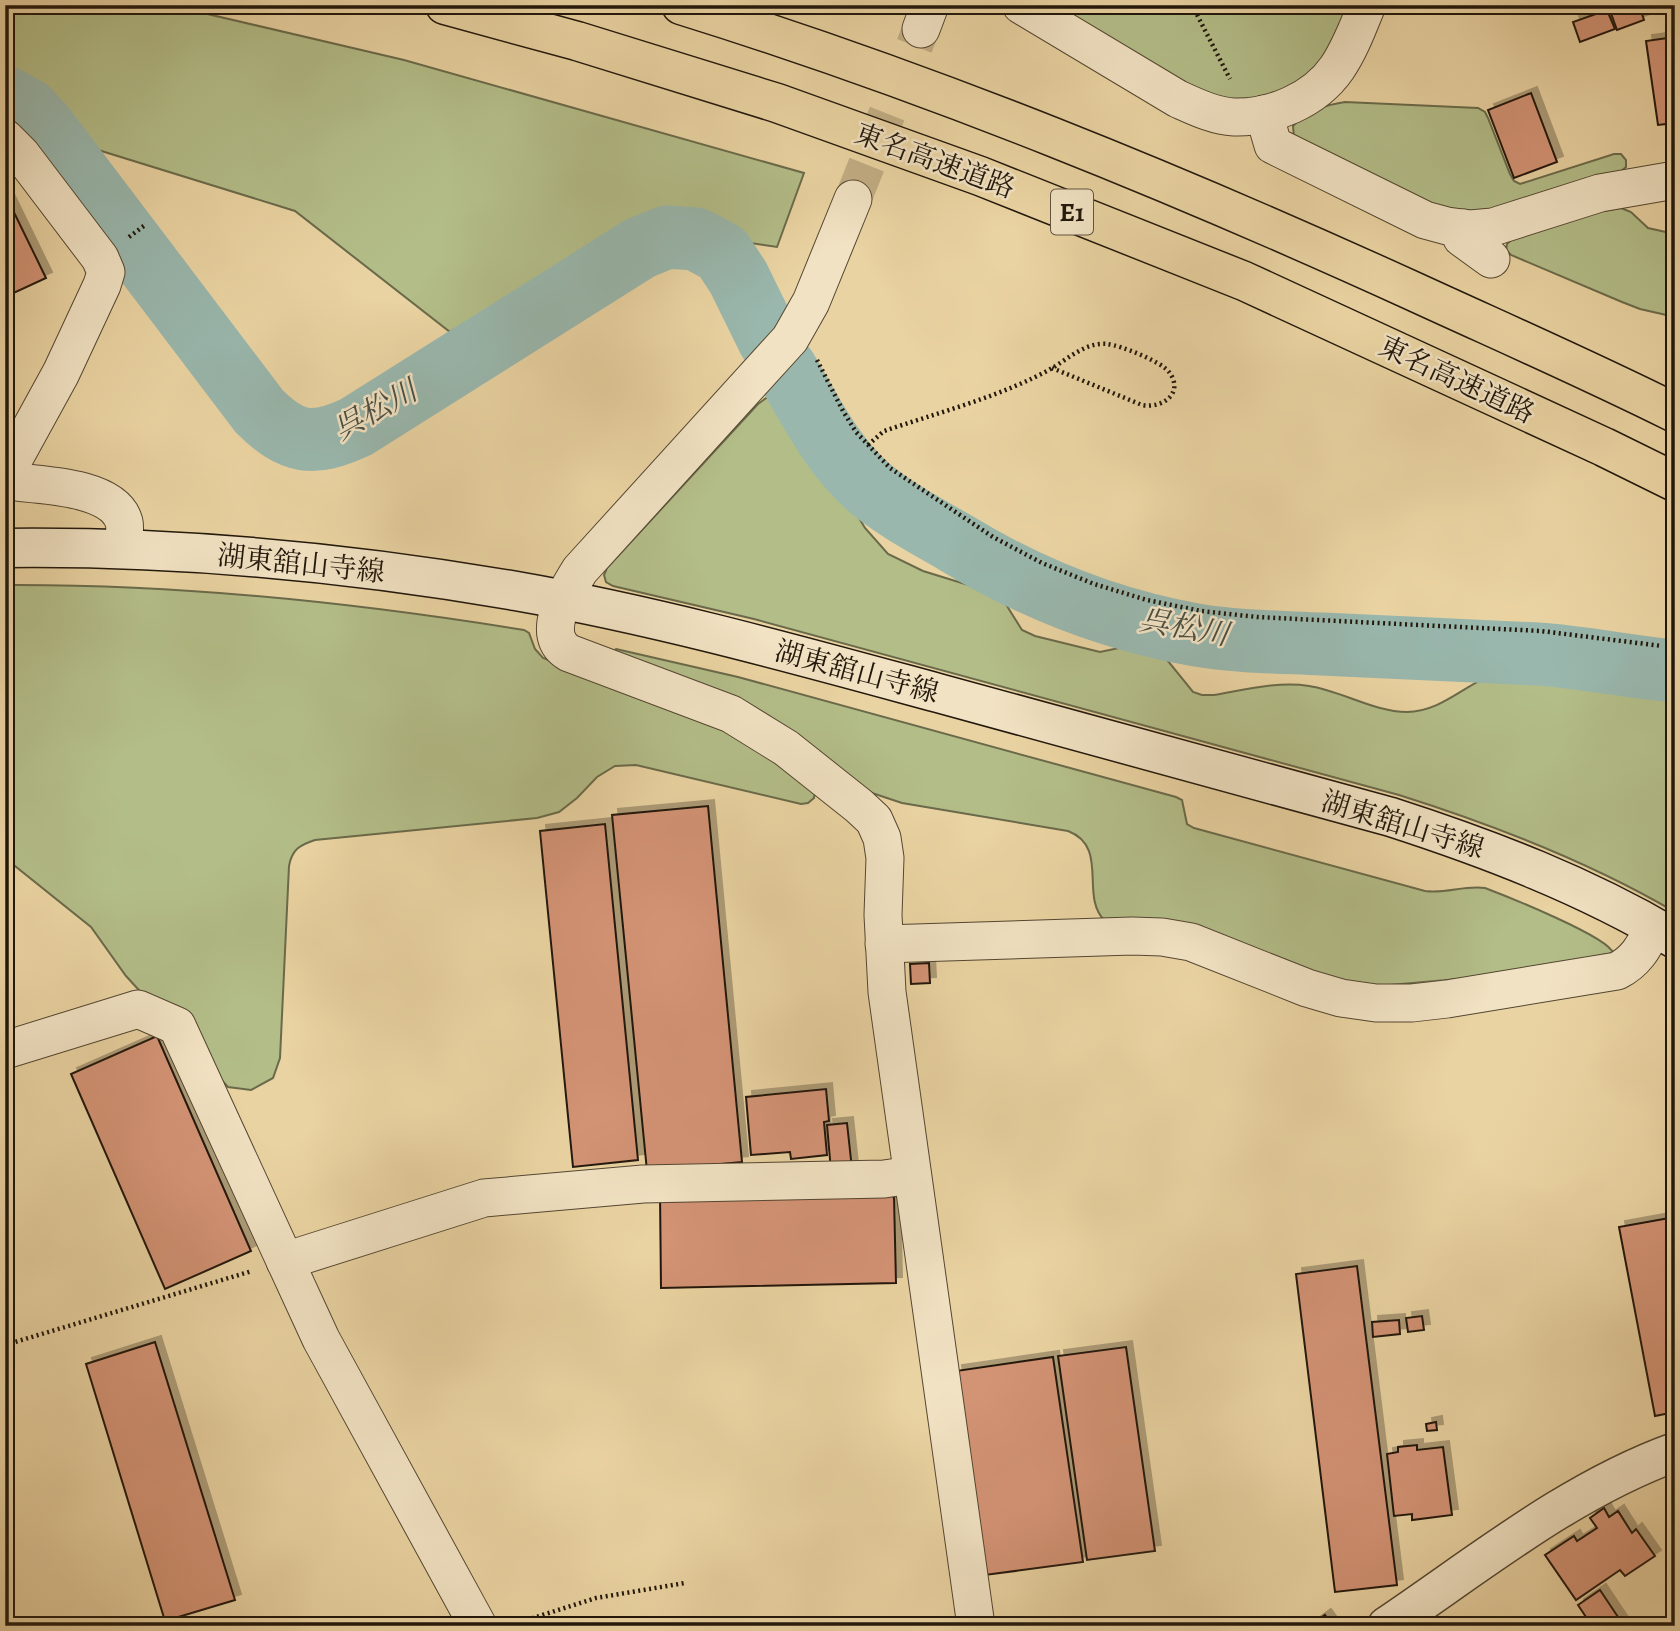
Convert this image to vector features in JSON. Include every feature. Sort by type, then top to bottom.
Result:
[{"type":"highway","name":"東名高速道路","points":[[445,5],[577,41],[777,103],[980,176],[1244,281],[1675,482]]},
{"type":"highway","name":"E1","points":[[681,5],[796,40],[996,114],[1266,224],[1675,413]]},
{"type":"main road","name":"湖東舘山寺線","points":[[5,548],[123,550],[281,559],[360,568],[438,578],[561,600],[748,641],[1391,817],[1526,865],[1591,894],[1664,933]]},
{"type":"main road","points":[[1387,1626],[1566,1505],[1625,1472],[1675,1452]]},
{"type":"street","points":[[1021,5],[1178,99],[1204,111],[1252,115],[1290,106],[1315,91],[1336,71],[1351,46],[1367,5]]},
{"type":"street","points":[[1252,115],[1273,145],[1425,220],[1463,228],[1493,227],[1600,193],[1675,180]]},
{"type":"street","points":[[5,138],[21,154],[100,258],[106,272],[61,373],[5,475]]},
{"type":"street","points":[[853,199],[811,302],[794,334],[777,356],[580,570],[561,600],[556,640],[561,648],[701,702],[760,730],[797,756],[874,820],[882,838],[885,858],[884,944],[887,992],[976,1626]]},
{"type":"street","points":[[1463,228],[1462,238],[1491,259]]},
{"type":"street","points":[[5,481],[82,491],[99,496],[114,507],[124,522],[123,550]]},
{"type":"street","points":[[884,944],[1162,937],[1191,942],[1307,988],[1341,998],[1376,1003],[1412,1003],[1617,971],[1630,965],[1664,933]]},
{"type":"street","points":[[5,1050],[138,1009],[177,1026],[321,1339],[472,1624]]},
{"type":"street","points":[[285,1261],[484,1198],[643,1184],[884,1179],[912,1175]]},
{"type":"path","points":[[1192,5],[1238,95],[1252,115]]},
{"type":"path","points":[[794,334],[809,344],[843,411],[868,445],[890,468],[993,537],[1042,563],[1094,584],[1147,600],[1201,611],[1256,617],[1541,631],[1662,646]]},
{"type":"path","points":[[868,445],[884,432],[1018,384],[1085,348],[1107,344],[1159,364],[1169,371],[1174,382],[1172,394],[1165,403],[1153,407],[1052,368]]},
{"type":"path","points":[[5,1345],[285,1261]]},
{"type":"path","points":[[510,1626],[596,1598],[685,1583]]},
{"type":"green space","points":[[5,5],[169,5],[404,60],[804,173],[777,247],[648,228],[450,332],[295,211],[95,149],[5,96]]},
{"type":"green space","points":[[1052,5],[1344,5],[1346,8],[1333,42],[1312,71],[1279,92],[1264,98],[1239,101],[1206,93],[1182,82]]},
{"type":"green space","points":[[1345,102],[1478,108],[1485,112],[1510,174],[1514,181],[1520,184],[1614,154],[1621,154],[1626,160],[1626,167],[1620,172],[1511,209],[1450,213],[1294,138],[1293,126],[1304,116]]},
{"type":"green space","points":[[1621,208],[1631,212],[1648,228],[1675,234],[1675,317],[1622,302],[1511,255],[1506,250],[1512,239],[1586,214]]},
{"type":"green space","points":[[769,396],[781,396],[792,406],[865,528],[888,554],[923,571],[991,592],[1002,598],[1022,630],[1035,636],[1100,652],[1138,644],[1155,645],[1193,692],[1202,695],[1273,685],[1297,685],[1321,689],[1382,709],[1407,712],[1434,706],[1483,679],[1510,670],[1551,668],[1675,684],[1675,912],[1574,860],[1470,819],[1399,795],[754,619],[613,586],[606,582],[604,575],[607,568],[758,404]]},
{"type":"green space","points":[[5,585],[201,591],[330,603],[524,630],[529,633],[535,649],[543,658],[725,726],[815,792],[814,798],[801,804],[636,765],[615,766],[597,777],[559,812],[537,818],[315,840],[305,844],[297,848],[289,866],[280,1058],[273,1078],[251,1090],[228,1087],[126,976],[91,927],[5,858]]},
{"type":"green space","points":[[616,649],[738,677],[1176,797],[1182,800],[1187,824],[1194,828],[1425,891],[1485,888],[1594,937],[1613,953],[1504,975],[1367,987],[1105,921],[1094,899],[1091,860],[1088,848],[1081,838],[1068,831],[902,803],[872,793],[613,652]]},
{"type":"building","points":[[1608,5],[1639,5],[1644,20],[1617,30]]},
{"type":"building","points":[[1607,10],[1615,29],[1580,42],[1573,22]]},
{"type":"building","points":[[1675,37],[1675,123],[1658,125],[1646,41]]},
{"type":"building","points":[[1531,93],[1557,162],[1514,178],[1488,110]]},
{"type":"building","points":[[5,194],[46,278],[5,297]]},
{"type":"building","points":[[708,806],[742,1162],[647,1171],[612,815]]},
{"type":"building","points":[[605,824],[638,1160],[573,1167],[540,831]]},
{"type":"building","points":[[929,963],[930,983],[911,984],[910,964]]},
{"type":"building","points":[[157,1036],[251,1251],[165,1289],[71,1074]]},
{"type":"building","points":[[826,1089],[829,1121],[824,1122],[827,1155],[791,1159],[790,1152],[751,1155],[746,1097]]},
{"type":"building","points":[[847,1123],[852,1169],[831,1171],[827,1125]]},
{"type":"building","points":[[879,1189],[894,1197],[896,1283],[661,1288],[660,1193]]},
{"type":"building","points":[[1675,1217],[1675,1412],[1655,1416],[1619,1227]]},
{"type":"building","points":[[1357,1266],[1397,1585],[1335,1592],[1296,1274]]},
{"type":"building","points":[[1422,1316],[1424,1330],[1408,1332],[1406,1318]]},
{"type":"building","points":[[1399,1320],[1400,1334],[1373,1337],[1372,1322]]},
{"type":"building","points":[[155,1342],[235,1600],[165,1621],[86,1364]]},
{"type":"building","points":[[1126,1347],[1155,1551],[1087,1560],[1058,1356]]},
{"type":"building","points":[[1053,1357],[1083,1562],[985,1575],[956,1371]]},
{"type":"building","points":[[1436,1422],[1437,1430],[1427,1431],[1426,1424]]},
{"type":"building","points":[[1417,1445],[1417,1450],[1443,1447],[1452,1515],[1412,1520],[1412,1514],[1394,1516],[1387,1454],[1398,1452],[1398,1447]]},
{"type":"building","points":[[1604,1508],[1609,1517],[1618,1511],[1632,1533],[1636,1529],[1655,1556],[1625,1576],[1620,1570],[1576,1600],[1545,1555],[1574,1536],[1577,1541],[1597,1528],[1590,1518]]},
{"type":"building","points":[[1600,1590],[1624,1626],[1592,1626],[1578,1605]]},
{"type":"building","points":[[1325,1615],[1333,1626],[1310,1626]]},
{"type":"waterway","name":"呉松川","points":[[5,97],[28,110],[43,126],[259,411],[293,436],[304,439],[327,438],[356,427],[640,248],[667,237],[696,239],[722,253],[738,277],[769,340]]},
{"type":"waterway","name":"呉松川","points":[[786,369],[845,463],[881,497],[923,524],[1013,574],[1102,611],[1164,629],[1227,639],[1538,654],[1675,671]]},
{"type":"tunnel","points":[[853,199],[921,29]]}]
